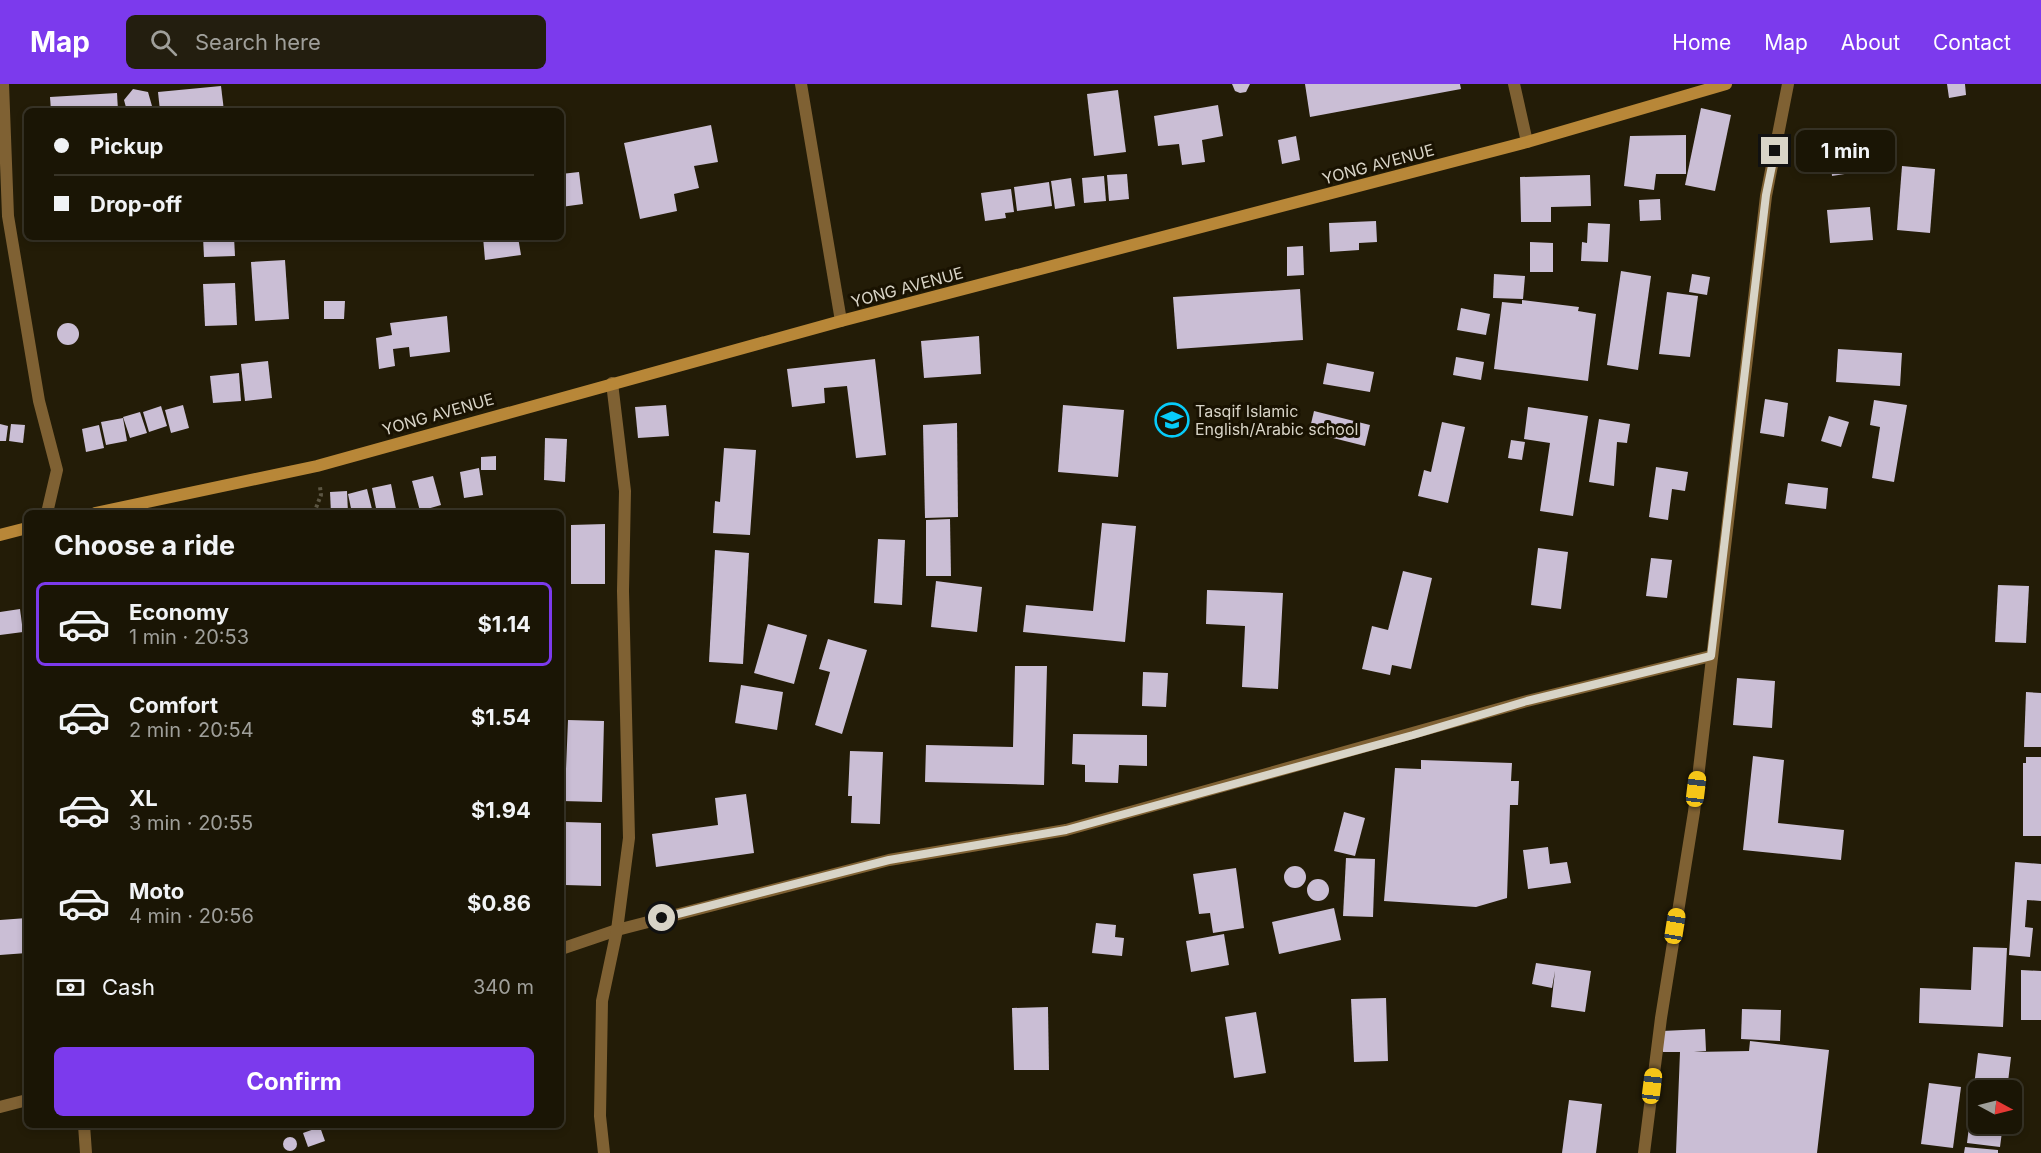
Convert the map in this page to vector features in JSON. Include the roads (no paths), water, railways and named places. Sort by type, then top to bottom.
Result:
[{"type":"street","points":[[3,84],[8,216],[39,401],[57,470],[48,510]]},
{"type":"street","points":[[801,84],[841,321]]},
{"type":"street","points":[[1514,84],[1527,142]]},
{"type":"street","name":"YONG AVENUE","points":[[109,510],[316,466],[841,321],[1527,142],[1725,84]]},
{"type":"street","points":[[1644,1153],[1661,1018],[1694,812],[1766,195],[1788,84]]},
{"type":"street","points":[[604,1153],[600,1116],[602,1001],[617,930],[629,838],[623,591],[625,492],[612,383]]},
{"type":"street","points":[[0,535],[24,529]]},
{"type":"street","points":[[564,948],[617,930],[889,860],[1066,830],[1413,735],[1527,701],[1711,656]]},
{"type":"street","points":[[0,1107],[24,1101]]},
{"type":"street","points":[[84,1128],[86,1153]]},
{"type":"place","name":"Tasqif Islamic English/Arabic school","points":[[1172,420]]}]
